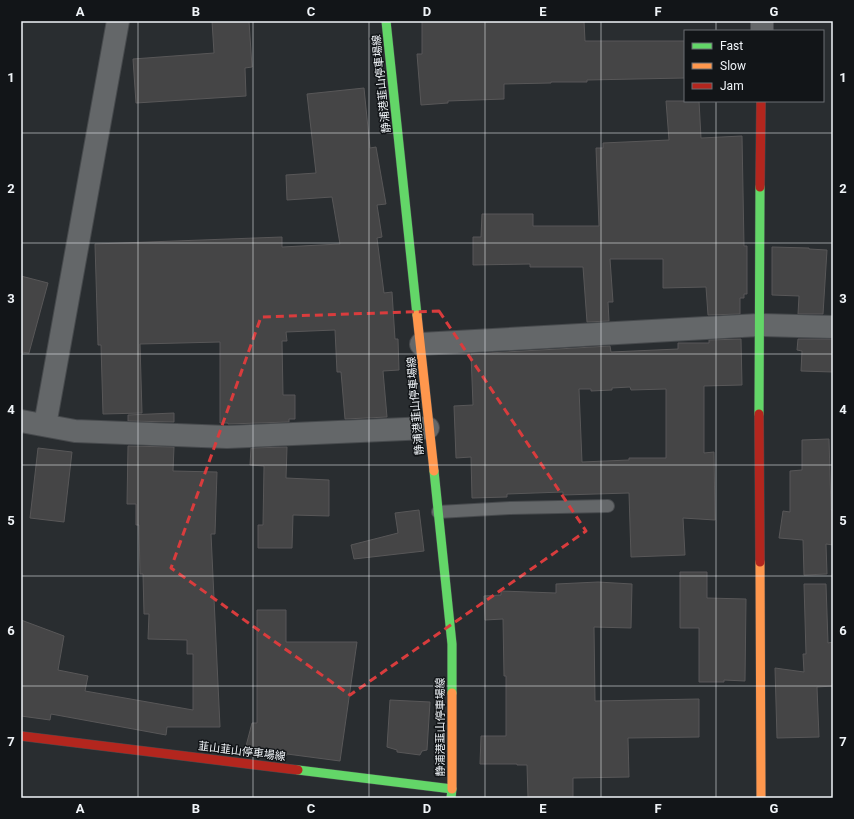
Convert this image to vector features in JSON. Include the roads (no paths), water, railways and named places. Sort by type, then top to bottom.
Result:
[{"type":"main road","name":"静浦港韮山停車場線","points":[[386,21],[452,644],[451,794]]},
{"type":"main road","points":[[761,102],[759,325],[761,798]]},
{"type":"main road","name":"韮山韮山停車場線","points":[[21,736],[451,794]]},
{"type":"street","points":[[45,425],[118,21]]},
{"type":"street","points":[[421,344],[759,325],[833,327]]},
{"type":"street","points":[[21,421],[75,431],[227,437],[428,428]]},
{"type":"lane","points":[[438,512],[510,508],[608,506]]}]
